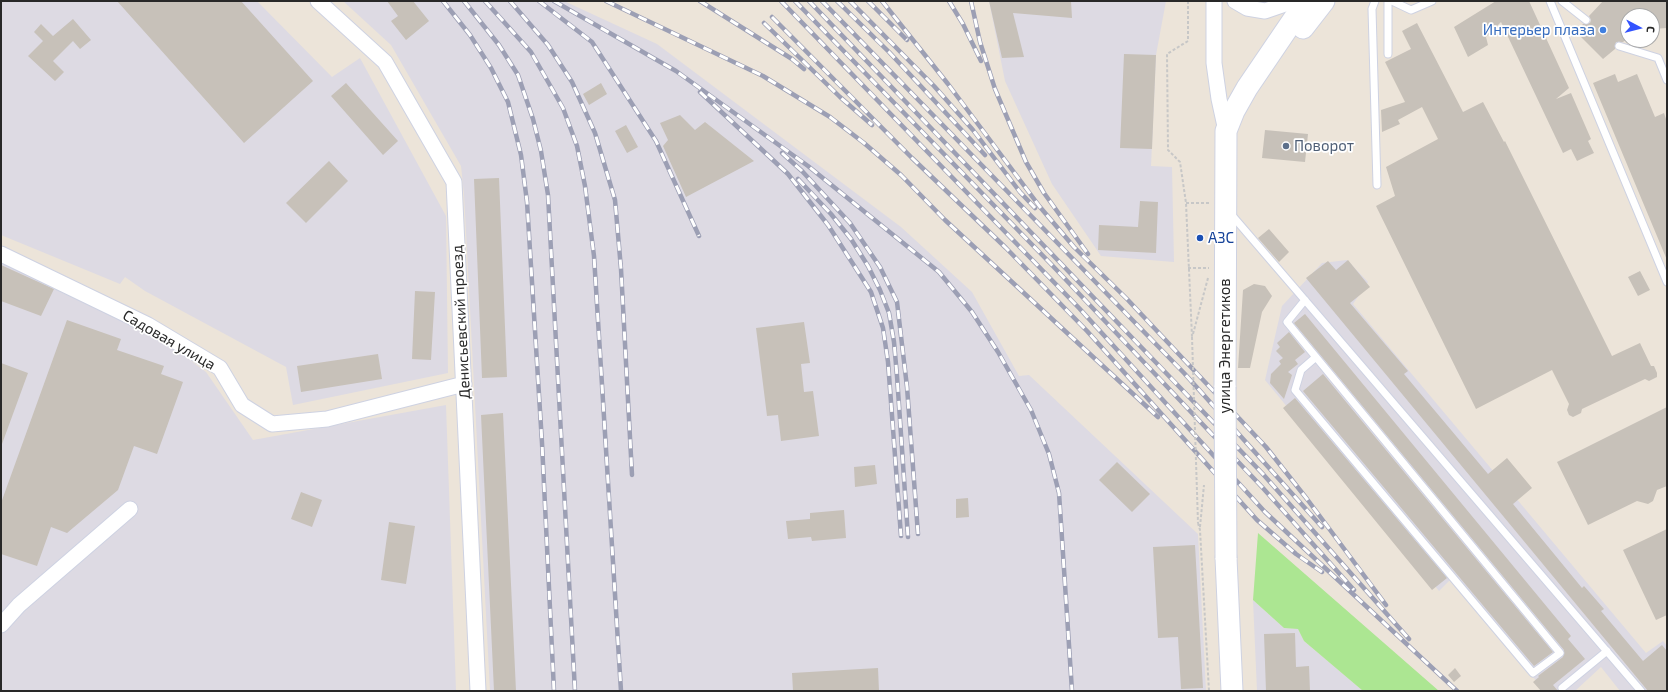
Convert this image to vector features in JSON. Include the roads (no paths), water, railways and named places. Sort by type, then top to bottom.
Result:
[{"type":"main road","points":[[1226,132],[1234,111],[1248,88],[1306,1]]},
{"type":"main road","points":[[1226,132],[1252,94],[1324,1]]},
{"type":"main road","name":"улица Энергетиков","points":[[1226,132],[1217,205],[1225,387],[1226,558],[1232,691]]},
{"type":"street","name":"Денисьевский проезд","points":[[318,1],[386,62],[454,182],[478,691]]},
{"type":"street","name":"улица Энергетиков","points":[[1214,1],[1214,63],[1219,99],[1226,132]]},
{"type":"street","points":[[1235,1],[1247,8],[1265,10],[1294,1]]},
{"type":"street","name":"Садовая улица","points":[[1,254],[148,325],[220,368],[242,404],[272,424],[327,419],[464,384]]},
{"type":"street","points":[[1,625],[19,605],[130,509]]},
{"type":"lane","points":[[1375,1],[1372,9],[1377,185]]},
{"type":"lane","points":[[1388,1],[1388,54]]},
{"type":"lane","points":[[1392,1],[1410,10],[1432,1]]},
{"type":"lane","points":[[1550,1],[1667,282]]},
{"type":"lane","points":[[1562,1],[1586,20]]},
{"type":"lane","points":[[1619,46],[1658,58],[1667,80]]},
{"type":"lane","points":[[1217,205],[1305,300],[1641,691]]},
{"type":"lane","points":[[1305,300],[1287,322],[1316,357],[1560,653],[1533,673],[1295,390],[1301,370],[1316,357]]},
{"type":"lane","points":[[1562,688],[1607,651]]},
{"type":"railway","points":[[443,1],[470,35],[491,68],[508,102],[521,155],[527,202],[542,443],[554,691]]},
{"type":"railway","points":[[464,1],[499,45],[518,75],[533,119],[541,151],[548,195],[575,691]]},
{"type":"railway","points":[[485,1],[531,52],[563,108],[577,146],[585,186],[594,256],[621,691]]},
{"type":"railway","points":[[510,1],[548,45],[572,82],[595,133],[615,200],[621,269],[632,475]]},
{"type":"railway","points":[[539,1],[592,42],[656,141],[699,236]]},
{"type":"railway","points":[[554,1],[676,71],[808,166],[939,272],[972,312],[998,352],[1031,410],[1049,454],[1059,493],[1072,691]]},
{"type":"railway","points":[[606,1],[763,76],[830,117],[864,143],[901,175],[945,220],[1158,417]]},
{"type":"railway","points":[[700,1],[792,59],[804,69]]},
{"type":"railway","points":[[781,1],[1079,308],[1265,512],[1457,691]]},
{"type":"railway","points":[[795,1],[1050,263],[1262,487],[1354,590]]},
{"type":"railway","points":[[809,1],[1262,473],[1409,639]]},
{"type":"railway","points":[[822,1],[1184,373],[1322,527]]},
{"type":"railway","points":[[837,1],[889,52],[985,155]]},
{"type":"railway","points":[[850,1],[934,86],[973,130],[1020,192],[1035,208]]},
{"type":"railway","points":[[868,1],[907,40]]},
{"type":"railway","points":[[882,1],[948,84],[1040,207],[1074,247],[1127,299],[1266,447],[1386,605]]},
{"type":"railway","points":[[949,1],[963,24],[981,61]]},
{"type":"railway","points":[[971,1],[980,42],[995,89],[1026,162],[1044,193],[1088,254]]},
{"type":"railway","points":[[772,17],[912,158],[1006,248],[1087,331],[1257,520],[1296,554],[1322,572]]},
{"type":"railway","points":[[764,23],[840,97],[872,125]]},
{"type":"railway","points":[[700,92],[788,174],[828,225],[871,292],[883,328],[888,362],[901,536]]},
{"type":"railway","points":[[782,153],[802,171],[850,223],[880,267],[897,302],[907,387],[918,534]]},
{"type":"railway","points":[[798,179],[831,214],[851,239],[868,266],[889,313],[894,342],[897,376],[908,537]]},
{"type":"place","name":"Интерьер плаза","points":[[1603,30]]},
{"type":"place","name":"Поворот","points":[[1286,146]]},
{"type":"place","name":"АЗС","points":[[1200,238]]}]
